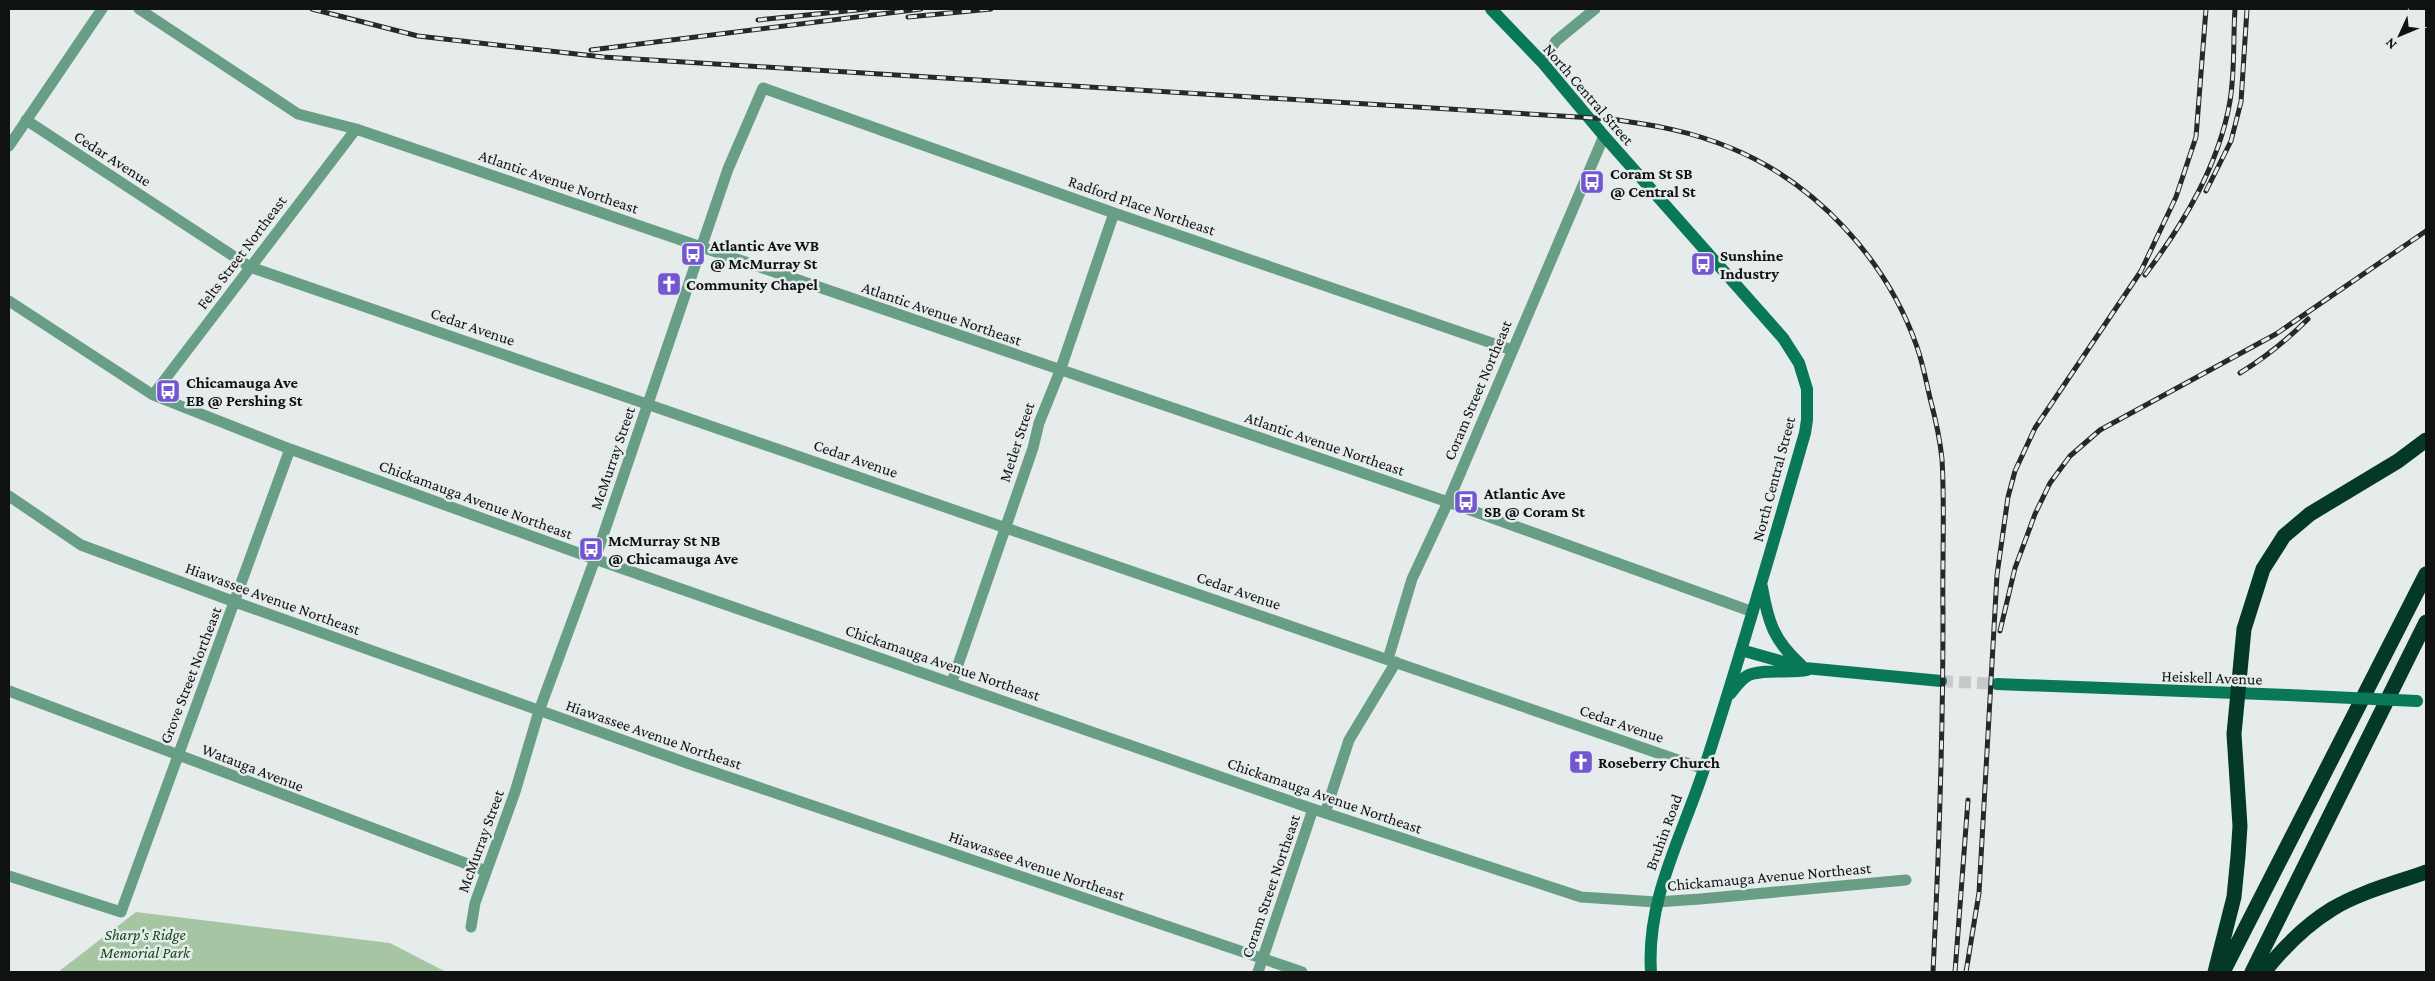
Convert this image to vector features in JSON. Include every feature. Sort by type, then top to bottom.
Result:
[{"type":"highway","points":[[2215,972],[2234,897],[2238,856],[2240,826],[2234,734],[2244,629],[2263,569],[2284,536],[2310,514],[2398,461],[2426,440]]},
{"type":"highway","points":[[2224,972],[2426,574]]},
{"type":"highway","points":[[2252,972],[2426,622]]},
{"type":"highway","points":[[2264,972],[2303,930],[2333,908],[2426,872]]},
{"type":"main road","name":"North Central Street","points":[[1491,9],[1542,62],[1604,136],[1771,323],[1792,351],[1804,376],[1807,396],[1806,426],[1741,650]]},
{"type":"main road","points":[[1762,582],[1765,603],[1773,631],[1786,651],[1809,668]]},
{"type":"main road","points":[[1741,650],[1809,668],[1941,681]]},
{"type":"main road","name":"Bruhin Road","points":[[1651,972],[1651,932],[1656,902],[1704,769],[1741,650]]},
{"type":"main road","points":[[1727,698],[1741,681],[1751,675],[1796,673],[1809,668]]},
{"type":"main road","name":"Heiskell Avenue","points":[[1997,684],[2421,701]]},
{"type":"street","points":[[9,146],[102,9]]},
{"type":"street","name":"Atlantic Avenue Northeast","points":[[139,9],[298,114],[356,129],[1448,502],[1753,612]]},
{"type":"street","points":[[1542,62],[1556,41],[1595,9]]},
{"type":"street","name":"Radford Place Northeast","points":[[763,88],[1114,213],[1512,350]]},
{"type":"street","name":"McMurray Street","points":[[471,927],[475,903],[515,792],[539,711],[595,559],[728,170],[763,88]]},
{"type":"street","name":"Cedar Avenue","points":[[26,120],[250,267],[1704,769]]},
{"type":"street","name":"Felts Street Northeast","points":[[153,395],[356,129]]},
{"type":"street","name":"Coram Street Northeast","points":[[1325,813],[1349,740],[1392,660],[1412,579],[1448,502],[1604,136]]},
{"type":"street","name":"Metler Street","points":[[952,682],[1033,448],[1039,423],[1060,371],[1114,213]]},
{"type":"street","name":"Chickamauga Avenue Northeast","points":[[9,301],[153,395],[290,449],[595,559],[1313,809],[1581,897],[1656,902],[1906,880]]},
{"type":"street","name":"Grove Street Northeast","points":[[9,876],[121,912],[290,449]]},
{"type":"street","name":"Hiawassee Avenue Northeast","points":[[9,496],[81,545],[235,602],[539,711],[1302,972]]},
{"type":"street","name":"Watauga Avenue","points":[[9,691],[177,756],[486,871]]},
{"type":"street","name":"Coram Street Northeast","points":[[1258,972],[1313,809]]},
{"type":"green space","name":"Sharp's Ridge Memorial Park","points":[[136,912],[390,943],[446,972],[58,972]]},
{"type":"tunnel","points":[[1941,681],[1997,684]]},
{"type":"railway","points":[[312,9],[418,36],[603,57],[1610,119],[1657,126],[1701,137],[1731,148],[1762,163],[1792,182],[1819,203],[1845,228],[1887,284],[1904,315],[1917,347],[1937,428],[1943,478],[1943,659],[1933,972]]},
{"type":"railway","points":[[758,20],[867,9]]},
{"type":"railway","points":[[591,50],[921,9]]},
{"type":"railway","points":[[908,17],[991,9]]},
{"type":"railway","points":[[1966,972],[1979,893],[1997,575],[2008,497],[2015,471],[2035,428],[2141,271],[2176,197],[2196,137],[2206,9]]},
{"type":"railway","points":[[2145,275],[2186,214],[2218,148],[2232,90],[2235,9]]},
{"type":"railway","points":[[2206,191],[2231,141],[2241,102],[2247,9]]},
{"type":"railway","points":[[2000,631],[2015,568],[2035,514],[2050,483],[2070,456],[2100,430],[2276,334],[2426,231]]},
{"type":"railway","points":[[2240,373],[2276,348],[2308,319]]},
{"type":"railway","points":[[1955,972],[1968,800]]},
{"type":"place","name":"Coram St SB @ Central St","points":[[1592,182]]},
{"type":"place","name":"Atlantic Ave WB @ McMurray St","points":[[693,254]]},
{"type":"place","name":"Sunshine Industry","points":[[1703,264]]},
{"type":"place","name":"Community Chapel","points":[[669,284]]},
{"type":"place","name":"Chicamauga Ave EB @ Pershing St","points":[[168,391]]},
{"type":"place","name":"Atlantic Ave SB @ Coram St","points":[[1466,502]]},
{"type":"place","name":"McMurray St NB @ Chicamauga Ave","points":[[591,549]]},
{"type":"place","name":"Roseberry Church","points":[[1581,762]]}]
